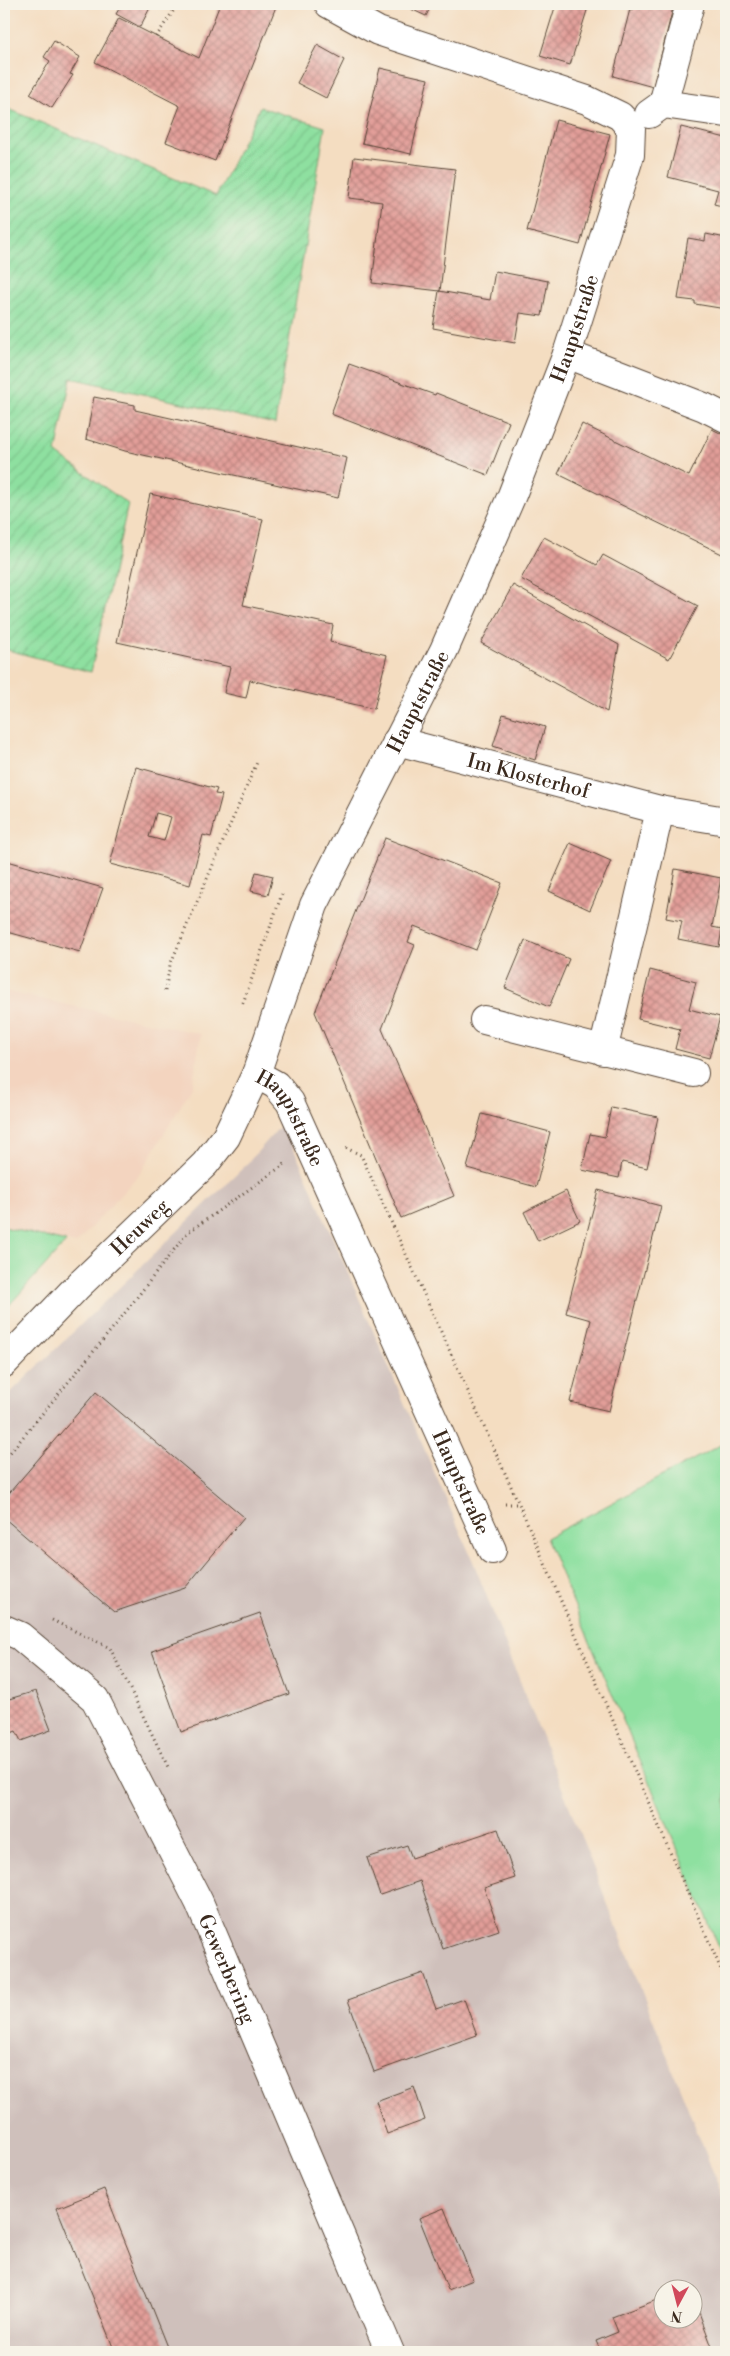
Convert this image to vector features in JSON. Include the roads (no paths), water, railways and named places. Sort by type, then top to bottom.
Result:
[{"type":"street","points":[[329,4],[378,31],[587,100],[620,116],[631,128],[663,104],[690,4]]},
{"type":"street","points":[[663,104],[726,113]]},
{"type":"street","name":"Hauptstraße","points":[[492,1550],[290,1102],[276,1085],[256,1074],[314,906],[444,650],[504,513],[567,354],[630,155],[631,128]]},
{"type":"street","points":[[567,354],[726,418]]},
{"type":"street","name":"Im Klosterhof","points":[[397,741],[660,810],[726,821]]},
{"type":"street","points":[[603,1052],[660,810]]},
{"type":"street","points":[[484,1020],[603,1052],[694,1073]]},
{"type":"street","name":"Heuweg","points":[[4,1363],[76,1288],[205,1164],[226,1137],[256,1074]]},
{"type":"street","name":"Gewerbering","points":[[4,1629],[20,1636],[95,1699],[199,1902],[390,2352]]}]
